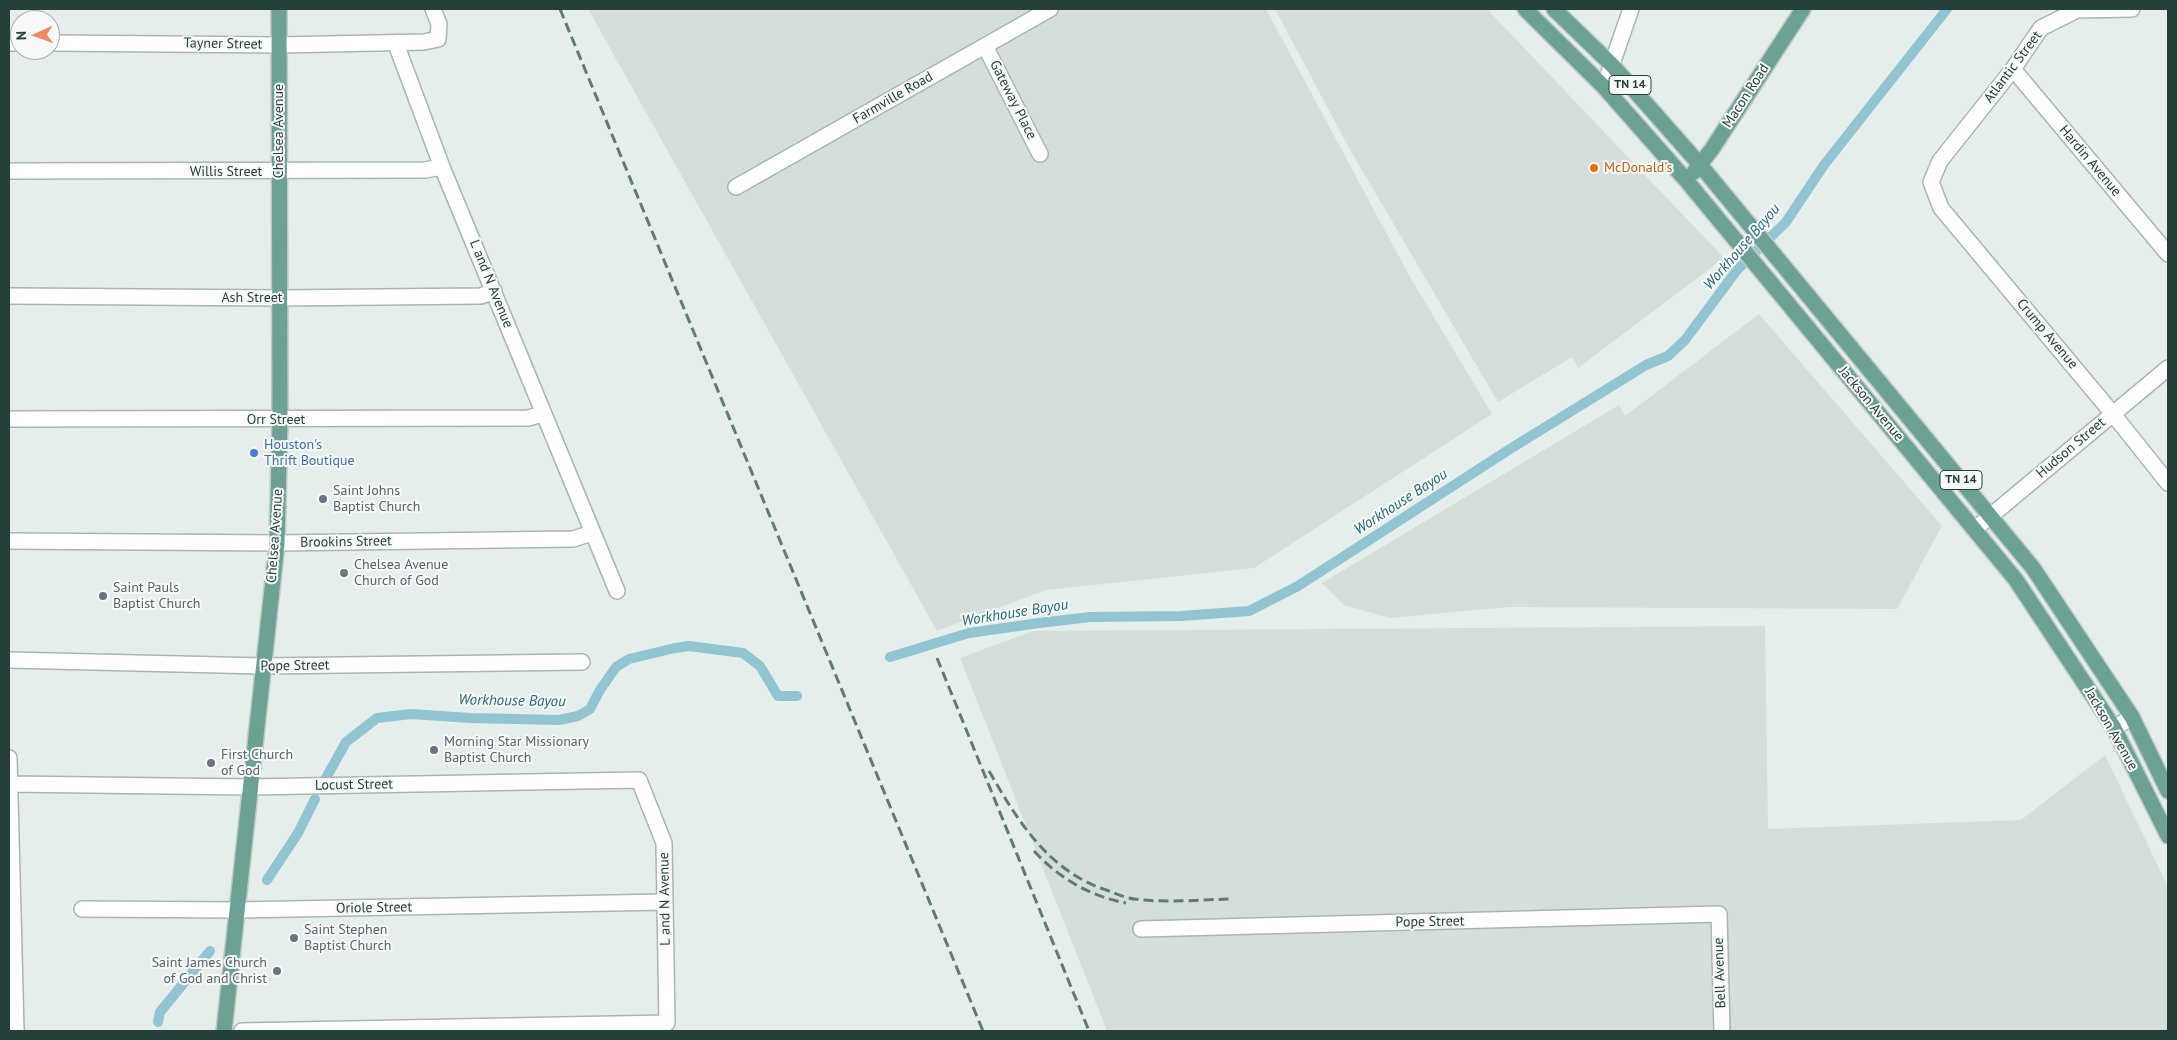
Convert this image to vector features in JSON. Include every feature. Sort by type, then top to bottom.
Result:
[{"type":"main road","name":"Chelsea Avenue","points":[[224,1031],[277,543],[280,420],[279,9]]},
{"type":"main road","name":"Jackson Avenue","points":[[1525,9],[1604,87],[1686,180],[2016,580],[2114,728],[2168,836]]},
{"type":"main road","name":"Jackson Avenue","points":[[1554,9],[1612,65],[1701,166],[2033,568],[2132,717],[2168,791]]},
{"type":"main road","name":"Macon Road","points":[[1686,180],[1701,166],[1803,9]]},
{"type":"street","points":[[396,44],[438,39],[439,24],[433,9]]},
{"type":"street","name":"Farmville Road","points":[[736,187],[1050,9]]},
{"type":"street","points":[[1604,87],[1631,9]]},
{"type":"street","name":"Atlantic Street","points":[[1931,182],[1940,162],[2013,69],[2041,28],[2077,10],[2132,9]]},
{"type":"street","name":"Tayner Street","points":[[60,43],[396,44]]},
{"type":"street","name":"L and N Avenue","points":[[396,44],[442,167],[617,591]]},
{"type":"street","name":"Gateway Place","points":[[985,46],[1040,154]]},
{"type":"street","name":"Hardin Avenue","points":[[2013,69],[2168,254]]},
{"type":"street","name":"Willis Street","points":[[9,171],[279,172],[426,170],[442,167]]},
{"type":"street","name":"Crump Avenue","points":[[1931,182],[1941,208],[2113,414],[2168,483]]},
{"type":"street","name":"Ash Street","points":[[9,296],[279,298],[481,296],[494,291]]},
{"type":"street","name":"Hudson Street","points":[[1974,529],[2168,368]]},
{"type":"street","name":"Orr Street","points":[[9,419],[280,420],[528,418],[543,414]]},
{"type":"street","name":"Brookins Street","points":[[9,541],[277,543],[573,539],[592,533]]},
{"type":"street","name":"Pope Street","points":[[9,660],[263,666],[582,662]]},
{"type":"street","points":[[2114,728],[2132,717]]},
{"type":"street","points":[[9,758],[11,903],[16,1031],[9,1028]]},
{"type":"street","name":"L and N Avenue","points":[[242,1031],[667,1022],[664,842],[639,780]]},
{"type":"street","name":"Locust Street","points":[[9,784],[249,787],[639,780]]},
{"type":"street","name":"Oriole Street","points":[[82,909],[236,910],[665,902]]},
{"type":"street","name":"Pope Street","points":[[1141,929],[1718,914]]},
{"type":"street","name":"Bell Avenue","points":[[1718,914],[1722,1031]]},
{"type":"shaded area","points":[[588,9],[1266,9],[1410,277],[1492,414],[1254,568],[1046,590],[937,631]]},
{"type":"shaded area","points":[[1275,9],[1487,9],[1724,258],[1578,368],[1572,357],[1498,402],[1349,148]]},
{"type":"shaded area","points":[[1759,314],[1942,526],[1897,609],[1508,607],[1390,618],[1344,605],[1322,583],[1619,405],[1625,416]]},
{"type":"shaded area","points":[[1765,626],[1768,829],[2021,820],[2105,755],[2168,887],[2168,1031],[1107,1031],[960,658],[1033,631]]},
{"type":"waterway","name":"Workhouse Bayou","points":[[890,657],[969,633],[1039,623],[1090,617],[1181,616],[1249,611],[1298,586],[1510,449],[1646,365],[1668,356],[1685,340],[1737,270],[1786,222],[1824,165],[1947,9]]},
{"type":"waterway","name":"Workhouse Bayou","points":[[326,778],[346,742],[377,718],[411,714],[470,718],[559,720],[578,716],[590,709],[616,667],[629,659],[675,648],[689,646],[743,653],[760,666],[778,696],[797,696]]},
{"type":"waterway","name":"Workhouse Bayou","points":[[267,880],[298,833],[315,799]]},
{"type":"waterway","name":"Workhouse Bayou","points":[[158,1022],[160,1012],[210,951]]},
{"type":"railway","points":[[560,9],[983,1031]]},
{"type":"railway","points":[[937,658],[1089,1031]]},
{"type":"railway","points":[[989,771],[1024,827],[1038,843],[1069,872],[1088,883],[1134,899],[1170,901],[1229,899]]},
{"type":"railway","points":[[1034,851],[1054,870],[1087,891],[1126,903]]},
{"type":"place","name":"McDonald's","points":[[1594,168]]},
{"type":"place","name":"Houston's Thrift Boutique","points":[[254,453]]},
{"type":"place","name":"Saint Johns Baptist Church","points":[[323,499]]},
{"type":"place","name":"Chelsea Avenue Church of God","points":[[344,573]]},
{"type":"place","name":"Saint Pauls Baptist Church","points":[[103,596]]},
{"type":"place","name":"Morning Star Missionary Baptist Church","points":[[434,750]]},
{"type":"place","name":"First Church of God","points":[[211,763]]},
{"type":"place","name":"Saint Stephen Baptist Church","points":[[294,938]]},
{"type":"place","name":"Saint James Church of God and Christ","points":[[277,971]]}]
